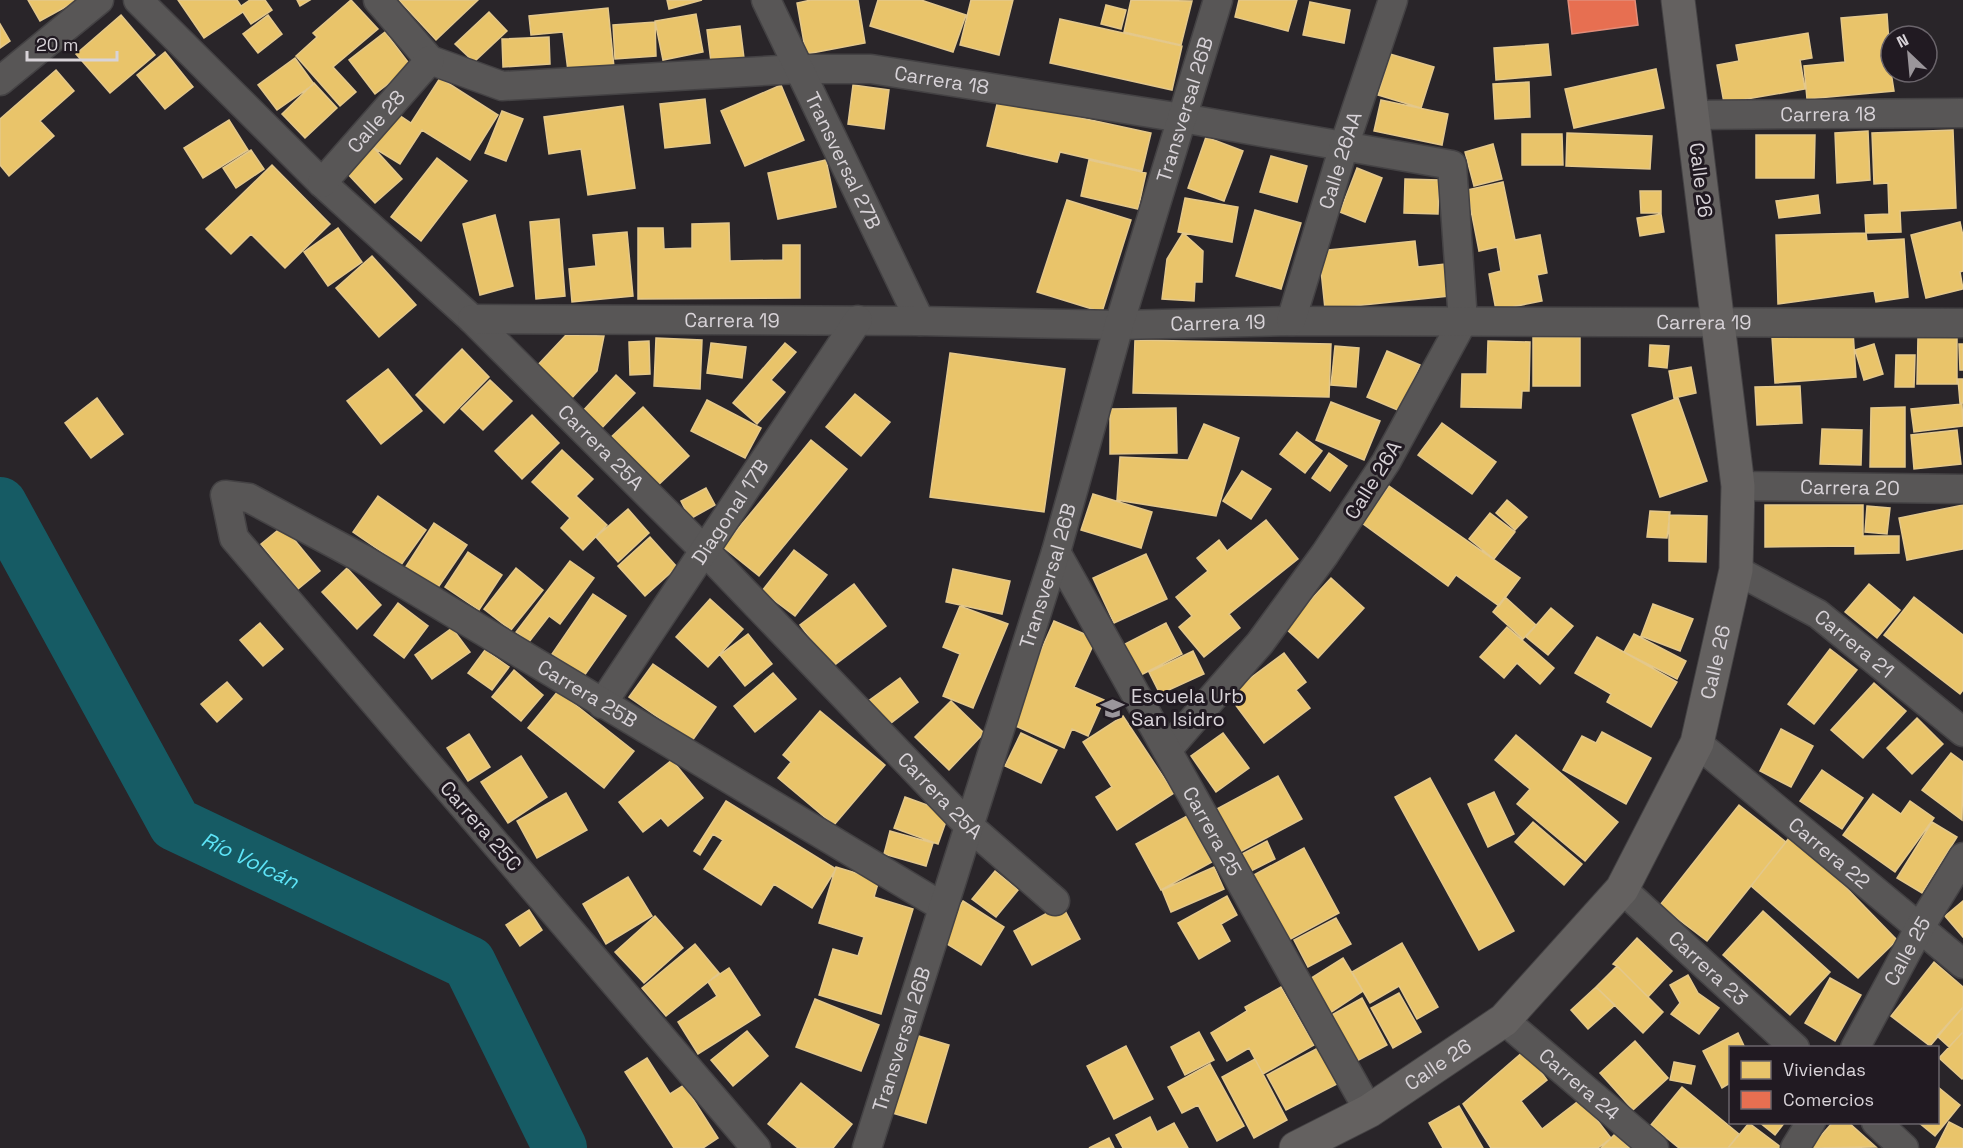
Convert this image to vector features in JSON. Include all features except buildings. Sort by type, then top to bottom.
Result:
[{"type":"main road","name":"Calle 26","points":[[1296,1148],[1369,1111],[1504,1020],[1622,889],[1697,743],[1736,570],[1738,486],[1678,0]]},
{"type":"street","points":[[0,81],[99,0]]},
{"type":"street","name":"Carrera 25A","points":[[138,0],[322,183],[472,319],[705,550],[969,826],[1055,901]]},
{"type":"street","points":[[378,0],[430,60]]},
{"type":"street","name":"Transversal 27B","points":[[766,0],[920,321]]},
{"type":"street","name":"Transversal 26B","points":[[867,1148],[1056,552],[1119,325],[1218,0]]},
{"type":"street","name":"Calle 26AA","points":[[1291,321],[1344,146],[1393,0]]},
{"type":"street","name":"Calle 28","points":[[322,183],[430,60]]},
{"type":"street","name":"Carrera 18","points":[[430,60],[502,86],[798,69],[871,69],[1182,118],[1452,165],[1463,321]]},
{"type":"street","name":"Carrera 18","points":[[1693,115],[1963,112]]},
{"type":"street","name":"Carrera 19","points":[[472,319],[858,320],[1119,325],[1291,321],[1963,323]]},
{"type":"street","name":"Diagonal 17B","points":[[603,704],[858,320]]},
{"type":"street","name":"Calle 26A","points":[[1167,750],[1260,643],[1325,554],[1386,462],[1463,321]]},
{"type":"street","name":"Carrera 20","points":[[1738,486],[1963,489]]},
{"type":"street","name":"Carrera 25B","points":[[225,495],[249,498],[363,559],[943,907]]},
{"type":"street","name":"Carrera 25C","points":[[225,495],[234,538],[756,1148]]},
{"type":"street","name":"Carrera 25","points":[[1056,552],[1369,1111]]},
{"type":"street","name":"Carrera 21","points":[[1736,570],[1818,614],[1963,732]]},
{"type":"street","name":"Carrera 22","points":[[1697,743],[1963,964]]},
{"type":"street","name":"Calle 25","points":[[1856,1046],[1920,927],[1963,857]]},
{"type":"street","name":"Carrera 23","points":[[1622,889],[1794,1046]]},
{"type":"street","name":"Carrera 24","points":[[1504,1020],[1654,1148]]},
{"type":"street","points":[[1795,1148],[1810,1124]]},
{"type":"street","points":[[1878,1124],[1904,1148]]},
{"type":"waterway","name":"Río Volcán","points":[[0,504],[175,824],[469,963],[560,1148]]},
{"type":"place","name":"Escuela Urb San Isidro","points":[[1113,708]]}]
